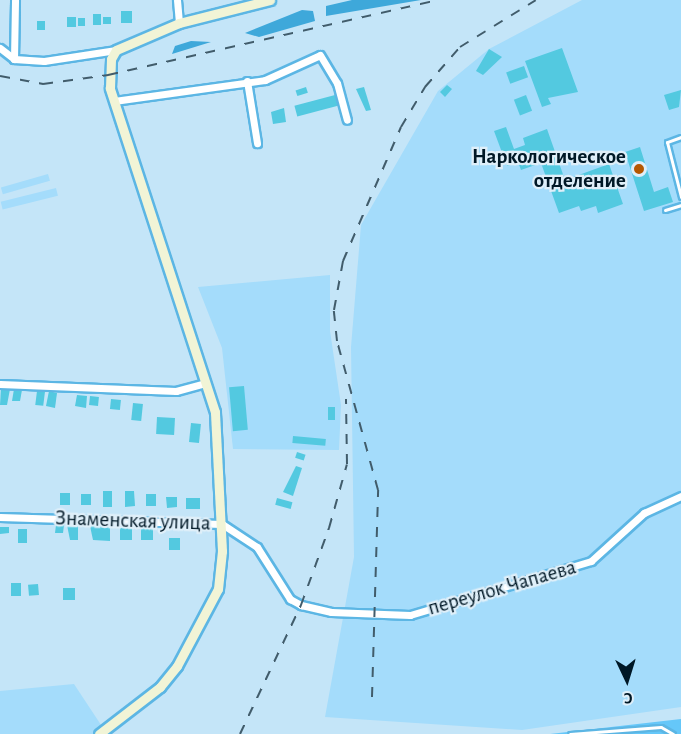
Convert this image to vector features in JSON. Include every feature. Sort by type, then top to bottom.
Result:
[{"type":"main road","points":[[99,734],[160,687],[205,620],[221,575],[222,524],[215,412],[114,101],[108,75],[116,50],[179,23],[270,0]]},
{"type":"street","points":[[14,59],[15,0]]},
{"type":"street","points":[[177,0],[179,23]]},
{"type":"street","points":[[0,48],[14,59],[44,61],[116,50]]},
{"type":"street","points":[[114,101],[265,80],[320,55],[338,83],[347,120]]},
{"type":"street","points":[[247,81],[257,143]]},
{"type":"street","points":[[0,384],[176,391],[206,383]]},
{"type":"street","name":"переулок Чапаева","points":[[301,605],[332,612],[410,615],[498,590],[591,561],[644,513],[681,496]]},
{"type":"street","name":"Знаменская улица","points":[[0,517],[222,524],[256,547],[290,599],[301,605]]},
{"type":"lane","points":[[681,137],[667,142],[681,196]]},
{"type":"lane","points":[[665,210],[681,205]]},
{"type":"lane","points":[[661,727],[662,734]]},
{"type":"lane","points":[[570,734],[661,727],[673,734]]},
{"type":"shaded area","points":[[352,0],[421,0],[326,16],[326,6]]},
{"type":"shaded area","points":[[582,0],[681,0],[681,707],[522,730],[325,717],[354,557],[351,347],[361,225],[438,91],[489,49]]},
{"type":"shaded area","points":[[302,10],[313,11],[315,21],[259,37],[245,33]]},
{"type":"shaded area","points":[[191,41],[211,42],[172,54],[175,46]]},
{"type":"shaded area","points":[[48,174],[50,181],[3,194],[1,188]]},
{"type":"shaded area","points":[[56,188],[58,196],[3,210],[1,202]]},
{"type":"shaded area","points":[[330,275],[330,331],[341,405],[339,450],[233,449],[222,348],[198,287]]},
{"type":"shaded area","points":[[74,684],[107,734],[0,734],[0,691]]},
{"type":"shaded area","points":[[681,719],[681,734],[550,734]]},
{"type":"building","points":[[121,11],[132,11],[132,23],[121,23]]},
{"type":"building","points":[[93,14],[101,14],[101,25],[93,25]]},
{"type":"building","points":[[67,17],[76,17],[76,27],[67,27]]},
{"type":"building","points":[[103,17],[111,17],[111,24],[103,24]]},
{"type":"building","points":[[78,18],[85,18],[85,26],[78,26]]},
{"type":"building","points":[[37,21],[45,21],[45,30],[37,30]]},
{"type":"building","points":[[562,48],[578,92],[548,98],[551,104],[542,107],[525,61]]},
{"type":"building","points":[[489,49],[502,57],[483,75],[476,71]]},
{"type":"building","points":[[524,66],[528,77],[510,84],[506,72]]},
{"type":"building","points":[[447,85],[452,89],[445,97],[440,92]]},
{"type":"building","points":[[306,87],[308,93],[297,96],[296,90]]},
{"type":"building","points":[[364,87],[371,110],[366,111],[356,89]]},
{"type":"building","points":[[681,90],[679,107],[669,110],[664,95]]},
{"type":"building","points":[[335,95],[338,106],[297,116],[294,106]]},
{"type":"building","points":[[526,95],[532,111],[520,116],[514,100]]},
{"type":"building","points":[[284,108],[286,122],[273,124],[271,112]]},
{"type":"building","points":[[506,127],[514,149],[525,145],[523,138],[547,129],[565,180],[609,164],[623,204],[598,213],[596,206],[581,211],[579,206],[559,213],[541,163],[521,170],[518,162],[507,166],[494,131]]},
{"type":"building","name":"Наркологическое отделение","points":[[640,147],[654,192],[668,187],[673,202],[644,211],[625,152]]},
{"type":"building","points":[[244,386],[248,430],[233,431],[229,387]]},
{"type":"building","points":[[1,388],[10,389],[7,405],[0,405]]},
{"type":"building","points":[[14,389],[22,390],[20,401],[12,401]]},
{"type":"building","points":[[37,391],[45,392],[43,406],[35,405]]},
{"type":"building","points":[[49,391],[57,393],[55,408],[46,406]]},
{"type":"building","points":[[77,395],[87,396],[86,408],[75,406]]},
{"type":"building","points":[[90,396],[99,397],[98,406],[89,405]]},
{"type":"building","points":[[111,399],[121,400],[120,410],[110,409]]},
{"type":"building","points":[[133,403],[143,404],[141,421],[131,420]]},
{"type":"building","points":[[328,407],[335,407],[335,420],[328,420]]},
{"type":"building","points":[[157,417],[175,418],[174,435],[156,434]]},
{"type":"building","points":[[191,423],[201,424],[199,443],[189,442]]},
{"type":"building","points":[[293,436],[326,439],[325,446],[292,443]]},
{"type":"building","points":[[297,452],[306,455],[304,460],[295,458]]},
{"type":"building","points":[[296,466],[302,468],[293,496],[283,492]]},
{"type":"building","points":[[103,491],[112,491],[112,507],[103,507]]},
{"type":"building","points":[[125,491],[134,491],[135,506],[125,507]]},
{"type":"building","points":[[60,493],[70,493],[70,505],[60,505]]},
{"type":"building","points":[[81,494],[91,494],[91,505],[81,505]]},
{"type":"building","points":[[146,494],[156,494],[156,506],[146,506]]},
{"type":"building","points":[[166,497],[177,497],[177,507],[167,508]]},
{"type":"building","points":[[186,498],[200,498],[200,509],[186,509]]},
{"type":"building","points":[[277,498],[292,502],[291,509],[275,505]]},
{"type":"building","points":[[56,525],[64,525],[63,533],[55,533]]},
{"type":"building","points":[[67,525],[78,526],[78,540],[70,540]]},
{"type":"building","points":[[90,526],[110,526],[110,541],[93,540]]},
{"type":"building","points":[[0,527],[9,527],[9,533],[0,534]]},
{"type":"building","points":[[120,528],[132,528],[132,540],[120,540]]},
{"type":"building","points":[[141,528],[153,528],[153,540],[141,540]]},
{"type":"building","points":[[18,529],[27,529],[27,543],[18,543]]},
{"type":"building","points":[[169,538],[180,538],[180,550],[169,550]]},
{"type":"building","points":[[11,583],[21,583],[21,596],[11,596]]},
{"type":"building","points":[[38,584],[39,595],[29,596],[28,585]]},
{"type":"building","points":[[63,588],[75,588],[75,600],[63,600]]},
{"type":"railway","points":[[0,76],[43,84],[108,75],[437,0]]},
{"type":"railway","points":[[372,697],[378,490],[337,341],[334,310],[343,261],[401,127],[425,87],[460,47],[536,0]]},
{"type":"railway","points":[[240,734],[301,605],[329,528],[347,464],[346,399]]},
{"type":"place","name":"Наркологическое отделение","points":[[639,169]]}]
